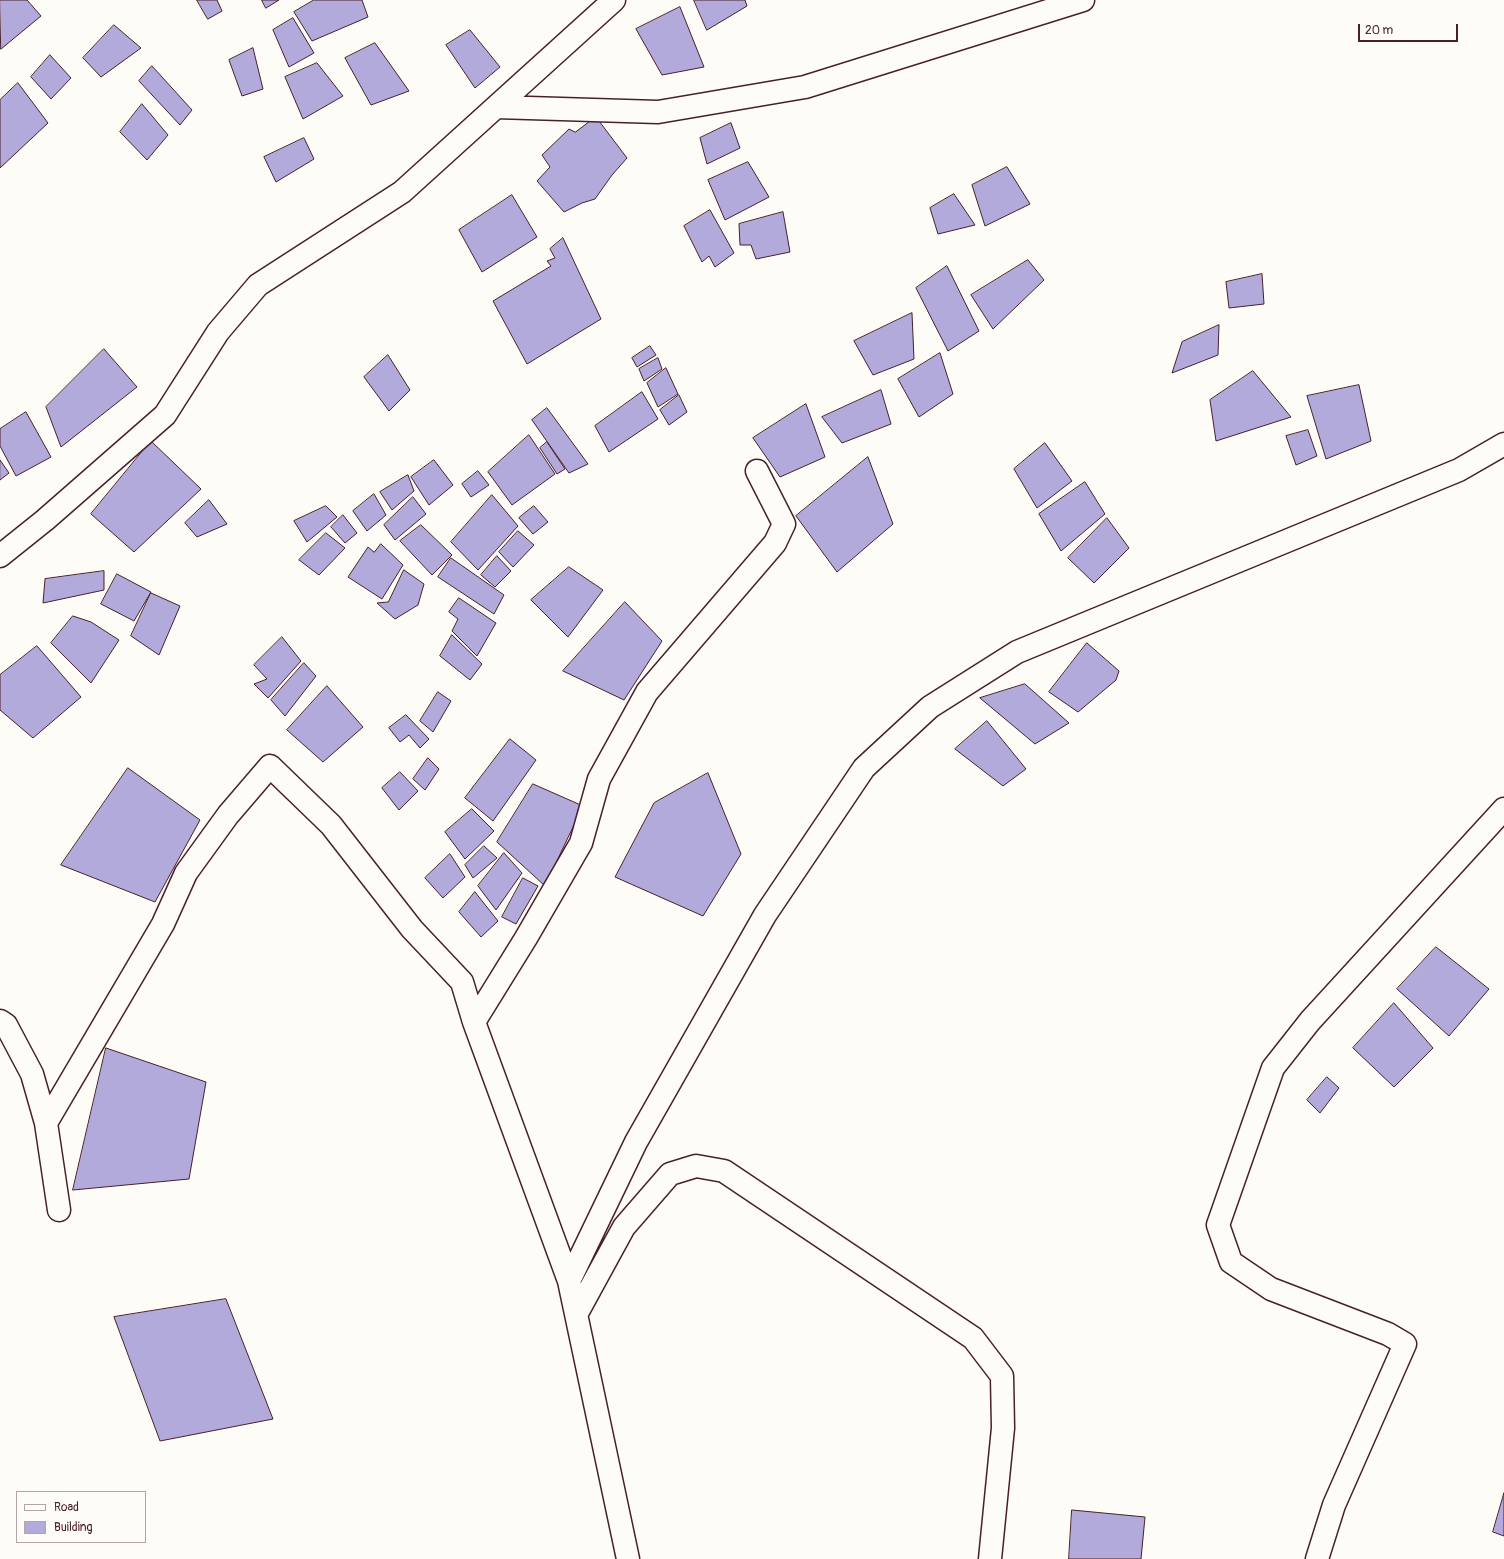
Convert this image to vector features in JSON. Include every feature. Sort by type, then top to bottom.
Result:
[{"type":"street","points":[[0,556],[45,520],[165,415],[218,332],[258,285],[402,192],[614,0]]},
{"type":"street","points":[[496,107],[658,112],[805,86],[1083,0]]},
{"type":"street","points":[[569,1281],[636,1142],[765,915],[864,768],[930,706],[1017,652],[1458,470],[1504,444]]},
{"type":"street","points":[[474,1022],[526,938],[581,843],[599,779],[647,692],[775,543],[784,524],[757,471]]},
{"type":"street","points":[[46,1123],[163,924],[186,873],[228,815],[270,766],[331,825],[412,930],[462,982],[474,1022],[569,1281],[628,1559]]},
{"type":"street","points":[[1317,1559],[1334,1505],[1405,1344],[1388,1334],[1270,1289],[1231,1262],[1218,1226],[1273,1068],[1310,1021],[1504,809]]},
{"type":"street","points":[[0,1021],[6,1025],[32,1074],[46,1123],[59,1210]]},
{"type":"street","points":[[577,1313],[624,1227],[670,1174],[696,1166],[724,1171],[973,1338],[1002,1376],[1003,1428],[990,1559]]},
{"type":"building","points":[[0,0],[27,0],[41,16],[1,49]]},
{"type":"building","points":[[197,0],[217,0],[222,11],[208,19]]},
{"type":"building","points":[[262,0],[279,0],[266,8]]},
{"type":"building","points":[[314,0],[362,0],[368,17],[312,41],[294,12]]},
{"type":"building","points":[[694,0],[745,0],[747,6],[707,30]]},
{"type":"building","points":[[680,7],[704,67],[662,75],[636,29]]},
{"type":"building","points":[[293,18],[314,53],[289,67],[273,30]]},
{"type":"building","points":[[114,25],[141,48],[101,77],[83,58]]},
{"type":"building","points":[[470,30],[500,67],[475,88],[446,45]]},
{"type":"building","points":[[375,43],[409,91],[371,105],[345,58]]},
{"type":"building","points":[[253,48],[263,89],[242,96],[229,60]]},
{"type":"building","points":[[50,55],[71,78],[51,99],[31,77]]},
{"type":"building","points":[[317,63],[343,96],[303,119],[285,77]]},
{"type":"building","points":[[152,66],[192,110],[180,125],[139,81]]},
{"type":"building","points":[[18,83],[48,123],[0,168],[0,100]]},
{"type":"building","points":[[142,104],[168,135],[147,160],[120,132]]},
{"type":"building","points":[[596,117],[627,158],[612,175],[595,199],[582,203],[564,212],[537,181],[550,167],[542,155],[569,129],[575,132]]},
{"type":"building","points":[[731,123],[740,148],[707,164],[700,138]]},
{"type":"building","points":[[304,138],[314,159],[276,182],[264,157]]},
{"type":"building","points":[[748,162],[769,197],[725,220],[708,180]]},
{"type":"building","points":[[1007,167],[1030,204],[985,226],[972,185]]},
{"type":"building","points":[[954,194],[975,225],[938,234],[930,208]]},
{"type":"building","points":[[512,195],[537,237],[482,272],[459,230]]},
{"type":"building","points":[[710,210],[734,253],[715,267],[709,256],[702,262],[684,226]]},
{"type":"building","points":[[783,212],[790,252],[756,259],[751,245],[740,245],[739,224]]},
{"type":"building","points":[[563,238],[601,319],[527,364],[493,301],[551,266],[547,261],[555,258],[550,249]]},
{"type":"building","points":[[1028,260],[1044,280],[993,329],[971,295]]},
{"type":"building","points":[[947,266],[979,331],[948,351],[916,288]]},
{"type":"building","points":[[1262,274],[1264,304],[1229,308],[1226,282]]},
{"type":"building","points":[[912,313],[914,359],[873,375],[854,341]]},
{"type":"building","points":[[1219,325],[1218,355],[1172,373],[1182,342]]},
{"type":"building","points":[[650,346],[656,355],[637,367],[632,358]]},
{"type":"building","points":[[104,349],[137,387],[61,447],[46,407]]},
{"type":"building","points":[[940,353],[953,394],[919,417],[898,379]]},
{"type":"building","points":[[388,355],[410,390],[389,411],[364,377]]},
{"type":"building","points":[[658,358],[662,369],[644,381],[639,369]]},
{"type":"building","points":[[666,368],[678,394],[658,407],[647,383]]},
{"type":"building","points":[[1253,371],[1291,417],[1216,441],[1210,400]]},
{"type":"building","points":[[1359,385],[1371,441],[1326,459],[1307,396]]},
{"type":"building","points":[[881,390],[891,424],[842,443],[822,417]]},
{"type":"building","points":[[642,392],[658,419],[609,452],[595,426]]},
{"type":"building","points":[[679,395],[687,412],[669,425],[660,410]]},
{"type":"building","points":[[806,404],[825,457],[780,477],[753,438]]},
{"type":"building","points":[[547,408],[588,464],[569,473],[532,420]]},
{"type":"building","points":[[26,412],[51,457],[16,476],[0,446],[0,429]]},
{"type":"building","points":[[1308,430],[1317,456],[1296,465],[1286,436]]},
{"type":"building","points":[[529,435],[555,474],[512,505],[488,472]]},
{"type":"building","points":[[151,441],[201,489],[134,552],[91,514]]},
{"type":"building","points":[[547,442],[565,469],[557,474],[540,448]]},
{"type":"building","points":[[1045,443],[1072,481],[1037,508],[1014,469]]},
{"type":"building","points":[[868,457],[893,524],[837,572],[796,516]]},
{"type":"building","points":[[0,460],[9,473],[0,480]]},
{"type":"building","points":[[434,460],[453,485],[429,505],[411,477]]},
{"type":"building","points":[[478,471],[489,485],[471,497],[462,484]]},
{"type":"building","points":[[408,475],[414,491],[392,510],[380,492]]},
{"type":"building","points":[[1085,482],[1105,514],[1061,551],[1039,514]]},
{"type":"building","points":[[374,494],[386,515],[367,531],[353,511]]},
{"type":"building","points":[[492,495],[518,526],[478,570],[451,542]]},
{"type":"building","points":[[413,497],[426,514],[395,540],[384,525]]},
{"type":"building","points":[[209,500],[227,524],[197,537],[185,523]]},
{"type":"building","points":[[326,506],[337,517],[307,542],[294,521]]},
{"type":"building","points":[[534,506],[548,522],[533,534],[519,518]]},
{"type":"building","points":[[343,515],[357,533],[345,543],[331,527]]},
{"type":"building","points":[[1107,518],[1129,548],[1094,583],[1068,558]]},
{"type":"building","points":[[421,525],[452,555],[432,575],[400,541]]},
{"type":"building","points":[[518,531],[534,545],[513,567],[499,552]]},
{"type":"building","points":[[326,533],[345,548],[319,575],[299,560]]},
{"type":"building","points":[[381,544],[403,565],[382,599],[348,577],[368,547],[374,552]]},
{"type":"building","points":[[497,556],[511,571],[495,587],[481,575]]},
{"type":"building","points":[[451,558],[504,595],[494,614],[438,577]]},
{"type":"building","points":[[569,567],[603,590],[568,637],[531,600]]},
{"type":"building","points":[[404,570],[424,584],[418,605],[395,619],[377,603],[388,602]]},
{"type":"building","points":[[104,571],[104,590],[43,603],[45,579]]},
{"type":"building","points":[[117,574],[151,592],[134,621],[101,604]]},
{"type":"building","points":[[151,593],[180,606],[159,655],[131,636]]},
{"type":"building","points":[[459,598],[496,623],[477,656],[452,631],[458,619],[449,612]]},
{"type":"building","points":[[625,602],[662,641],[624,700],[563,671]]},
{"type":"building","points":[[73,616],[91,622],[119,640],[91,683],[51,643]]},
{"type":"building","points":[[452,635],[482,664],[470,680],[440,656]]},
{"type":"building","points":[[282,637],[301,661],[268,698],[254,684],[267,679],[254,665]]},
{"type":"building","points":[[1087,643],[1119,671],[1116,680],[1078,712],[1049,692]]},
{"type":"building","points":[[37,646],[81,697],[33,738],[0,710],[0,675]]},
{"type":"building","points":[[304,663],[316,676],[285,716],[271,700]]},
{"type":"building","points":[[1025,684],[1069,723],[1035,744],[980,698]]},
{"type":"building","points":[[327,686],[363,727],[323,762],[287,730]]},
{"type":"building","points":[[438,692],[451,701],[433,732],[420,721]]},
{"type":"building","points":[[406,715],[429,739],[420,748],[409,735],[400,742],[389,728]]},
{"type":"building","points":[[987,721],[1026,769],[1003,786],[955,749]]},
{"type":"building","points":[[510,739],[536,760],[493,821],[465,798]]},
{"type":"building","points":[[428,758],[439,769],[425,790],[413,779]]},
{"type":"building","points":[[128,768],[200,820],[155,902],[61,865]]},
{"type":"building","points":[[400,772],[418,791],[399,810],[382,788]]},
{"type":"building","points":[[708,773],[741,854],[703,916],[615,877],[654,803]]},
{"type":"building","points":[[533,784],[583,806],[545,886],[497,842]]},
{"type":"building","points":[[472,809],[494,831],[465,859],[445,832]]},
{"type":"building","points":[[484,846],[497,858],[473,878],[465,865]]},
{"type":"building","points":[[504,853],[522,873],[496,910],[478,886]]},
{"type":"building","points":[[450,854],[465,877],[443,898],[425,878]]},
{"type":"building","points":[[523,878],[538,886],[516,924],[502,917]]},
{"type":"building","points":[[475,892],[498,921],[481,937],[459,912]]},
{"type":"building","points":[[1436,947],[1489,989],[1449,1036],[1397,989]]},
{"type":"building","points":[[1394,1003],[1433,1048],[1394,1087],[1353,1048]]},
{"type":"building","points":[[106,1048],[206,1082],[189,1179],[73,1190]]},
{"type":"building","points":[[1327,1077],[1339,1088],[1320,1113],[1307,1100]]},
{"type":"building","points":[[226,1299],[273,1419],[160,1441],[114,1317]]},
{"type":"building","points":[[1504,1493],[1504,1536],[1493,1532]]},
{"type":"building","points":[[1072,1510],[1145,1517],[1141,1559],[1069,1559]]}]
